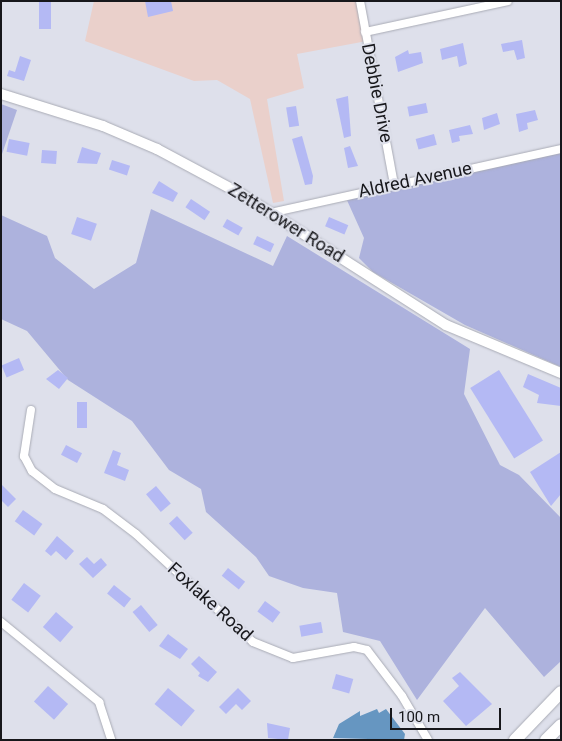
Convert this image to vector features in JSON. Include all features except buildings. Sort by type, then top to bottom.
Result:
[{"type":"main road","points":[[516,740],[561,692]]},
{"type":"main road","points":[[546,740],[561,724]]},
{"type":"street","name":"Debbie Drive","points":[[360,1],[394,184]]},
{"type":"street","points":[[365,32],[508,1]]},
{"type":"street","name":"Zetterower Road","points":[[1,94],[139,140],[270,213],[446,325],[561,373]]},
{"type":"street","name":"Aldred Avenue","points":[[270,213],[394,184],[561,149]]},
{"type":"street","name":"Foxlake Road","points":[[30,410],[24,456],[32,471],[55,489],[103,509],[136,534],[253,642],[293,658],[354,647],[367,650],[402,696],[428,740]]},
{"type":"street","points":[[1,622],[99,702],[111,740]]},
{"type":"shaded area","points":[[94,1],[359,1],[367,41],[297,54],[304,88],[267,99],[284,201],[273,203],[250,99],[217,80],[194,81],[85,41]]},
{"type":"shaded area","points":[[1,104],[17,110],[1,157]]},
{"type":"shaded area","points":[[561,152],[561,367],[465,325],[373,272],[359,258],[364,238],[346,198]]},
{"type":"shaded area","points":[[151,209],[273,266],[287,236],[470,349],[464,394],[500,465],[519,475],[561,518],[561,661],[544,677],[485,608],[417,700],[380,641],[343,632],[337,593],[303,588],[269,576],[256,557],[206,512],[201,489],[169,470],[132,421],[68,380],[27,331],[1,319],[1,215],[47,236],[55,258],[94,289],[136,263]]},
{"type":"shaded area","points":[[377,709],[379,713],[386,709],[405,734],[404,740],[333,738],[339,724],[360,711],[360,716]]}]
